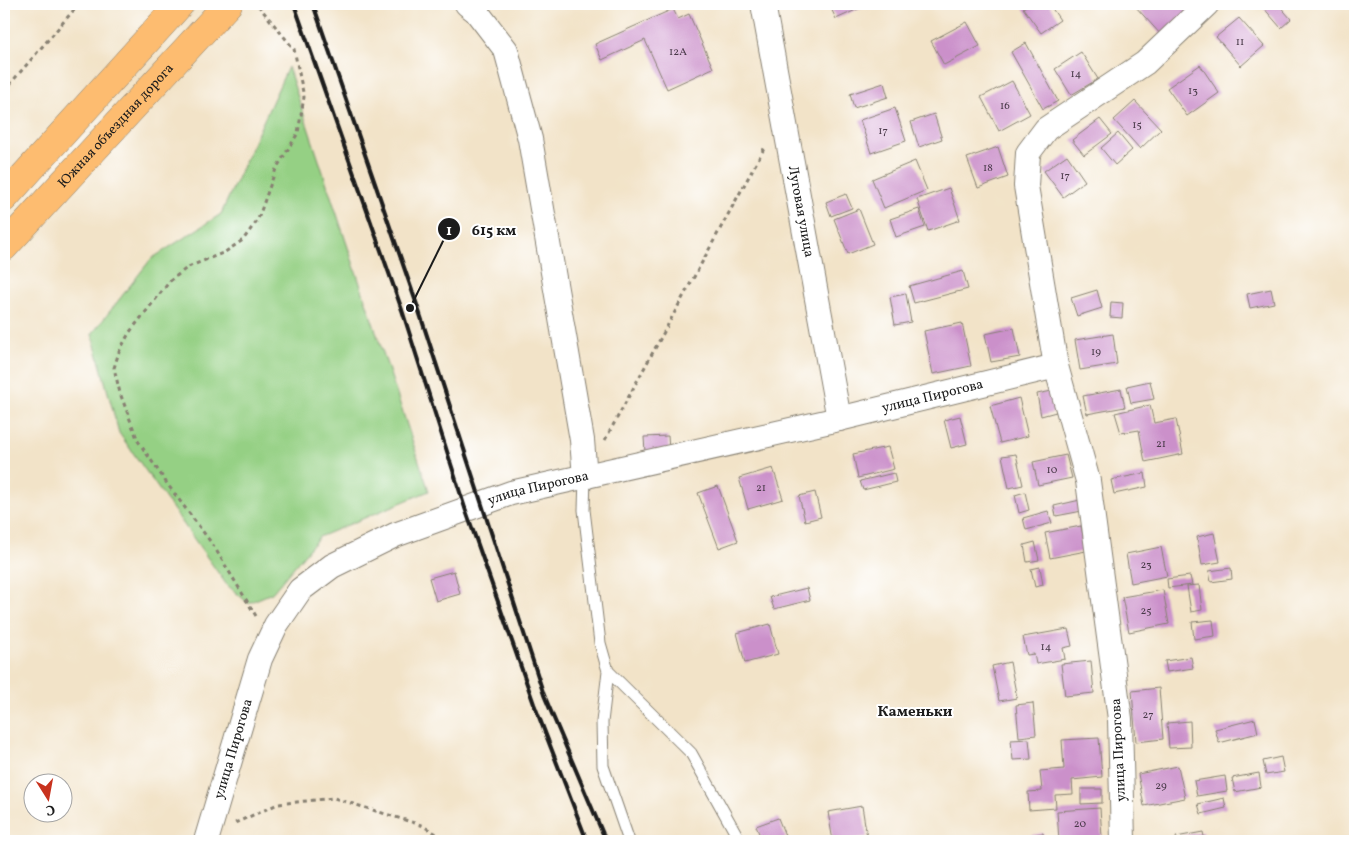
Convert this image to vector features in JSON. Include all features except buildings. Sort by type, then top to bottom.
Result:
[{"type":"main road","points":[[4,198],[180,4]]},
{"type":"main road","name":"Южная объездная дорога","points":[[4,247],[228,4]]},
{"type":"street","points":[[467,4],[476,11],[506,50],[530,139],[582,440],[585,477]]},
{"type":"street","name":"Луговая улица","points":[[763,4],[839,419]]},
{"type":"street","name":"улица Пирогова","points":[[1123,841],[1120,720],[1088,482],[1056,366],[1026,186],[1028,153],[1046,129],[1145,63],[1207,4]]},
{"type":"street","name":"улица Пирогова","points":[[208,833],[260,659],[276,624],[300,590],[332,566],[395,535],[511,493],[839,419],[1056,366]]},
{"type":"lane","points":[[585,477],[584,510],[600,643],[608,671],[602,722],[603,766],[629,841]]},
{"type":"lane","points":[[608,671],[691,753],[740,841]]},
{"type":"path","points":[[4,90],[79,4]]},
{"type":"path","points":[[257,4],[294,49],[304,97],[298,133],[276,169],[258,219],[243,240],[225,252],[188,267],[170,281],[129,333],[119,352],[114,368],[120,393],[138,441],[213,545],[251,611],[262,623],[276,624]]},
{"type":"path","points":[[604,442],[782,116]]},
{"type":"path","points":[[208,833],[227,827],[278,804],[334,798],[421,825],[449,841]]},
{"type":"green space","points":[[288,67],[429,491],[319,537],[272,593],[248,603],[226,584],[119,433],[92,334],[151,259],[221,214]]},
{"type":"railway","points":[[294,4],[402,310],[465,508],[534,704],[587,841]]},
{"type":"railway","points":[[313,4],[417,305],[544,695],[606,841]]},
{"type":"place","name":"615 км","points":[[410,308]]},
{"type":"district","name":"Каменьки","points":[[915,712]]}]
